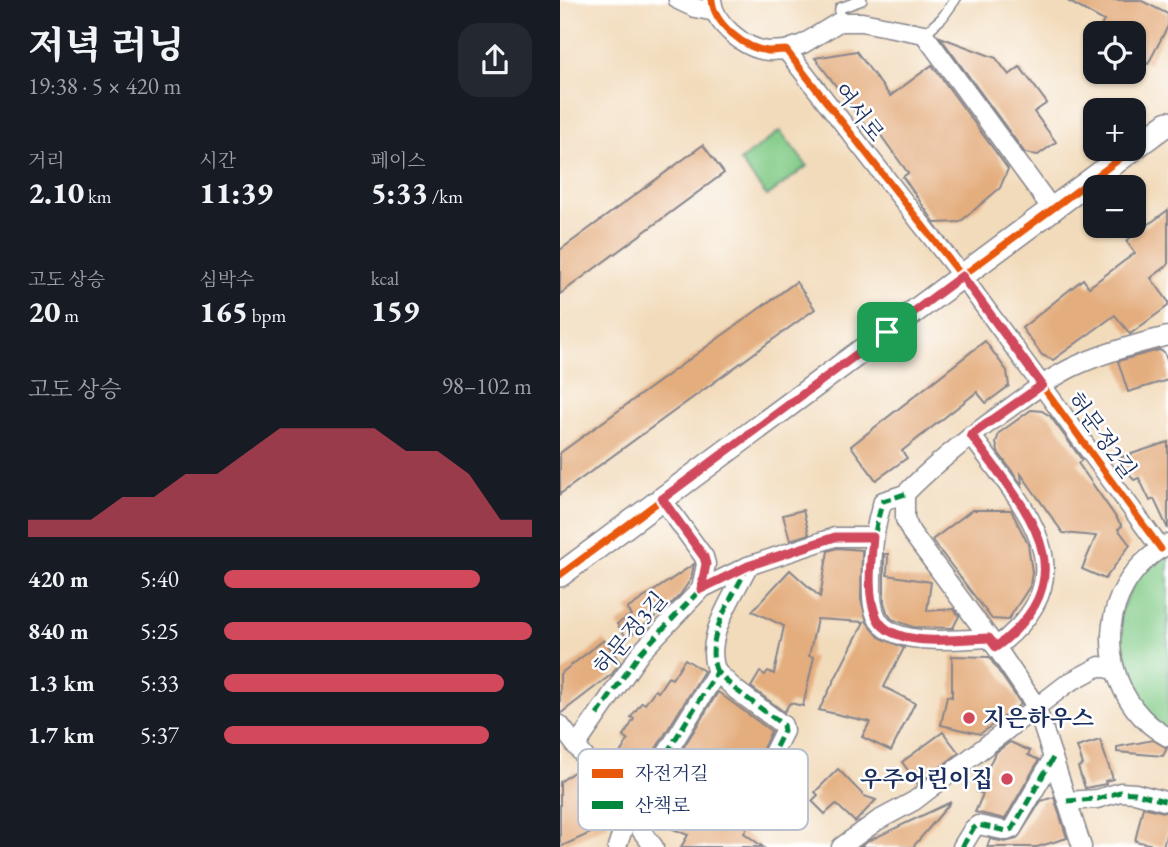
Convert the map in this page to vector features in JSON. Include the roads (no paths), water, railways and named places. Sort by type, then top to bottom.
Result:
[{"type":"street","points":[[678,0],[695,8],[713,6],[723,25],[744,41],[768,51],[786,50],[803,44],[839,22],[862,22],[924,34],[1052,209]]},
{"type":"street","name":"여서로","points":[[786,50],[962,276]]},
{"type":"street","points":[[1146,139],[1168,123]]},
{"type":"street","points":[[560,575],[1117,161]]},
{"type":"street","name":"허문정2길","points":[[962,276],[1164,546]]},
{"type":"street","name":"허문정2길","points":[[992,643],[916,639],[899,635],[884,626],[876,615],[872,598],[873,537],[883,501],[905,494],[926,472],[971,435],[1042,385],[1104,354],[1168,336]]},
{"type":"street","points":[[971,435],[1032,520],[1042,544],[1044,557],[1041,591],[1034,607],[1024,622],[992,643]]},
{"type":"street","points":[[905,494],[905,519],[911,532],[1036,706],[1082,847]]},
{"type":"street","name":"허문정3길","points":[[662,499],[704,557],[706,564],[701,589]]},
{"type":"street","name":"허문정3길","points":[[578,753],[566,738],[641,652],[701,589],[748,566],[835,537],[873,537]]},
{"type":"street","points":[[1164,546],[1143,562],[1125,586],[1114,613],[1111,642],[1115,671],[1125,695],[1140,716],[1168,737]]},
{"type":"street","points":[[748,566],[718,628],[712,654],[717,672],[743,696],[783,726],[784,731],[775,749]]},
{"type":"street","points":[[841,847],[877,821],[914,801],[1068,683],[1100,666],[1115,671]]},
{"type":"street","points":[[669,749],[717,672]]},
{"type":"street","points":[[962,847],[978,825],[1007,831],[1012,829],[1053,758]]},
{"type":"street","points":[[1067,801],[1097,799],[1120,792],[1168,802]]},
{"type":"street","points":[[617,847],[625,830]]},
{"type":"street","name":"허문정3길","points":[[641,830],[654,847]]},
{"type":"lane","points":[[839,22],[840,8],[862,0]]},
{"type":"lane","points":[[924,34],[942,18],[955,0]]},
{"type":"place","name":"지은하우스","points":[[969,718]]},
{"type":"place","name":"우주어린이집","points":[[1007,779]]}]
